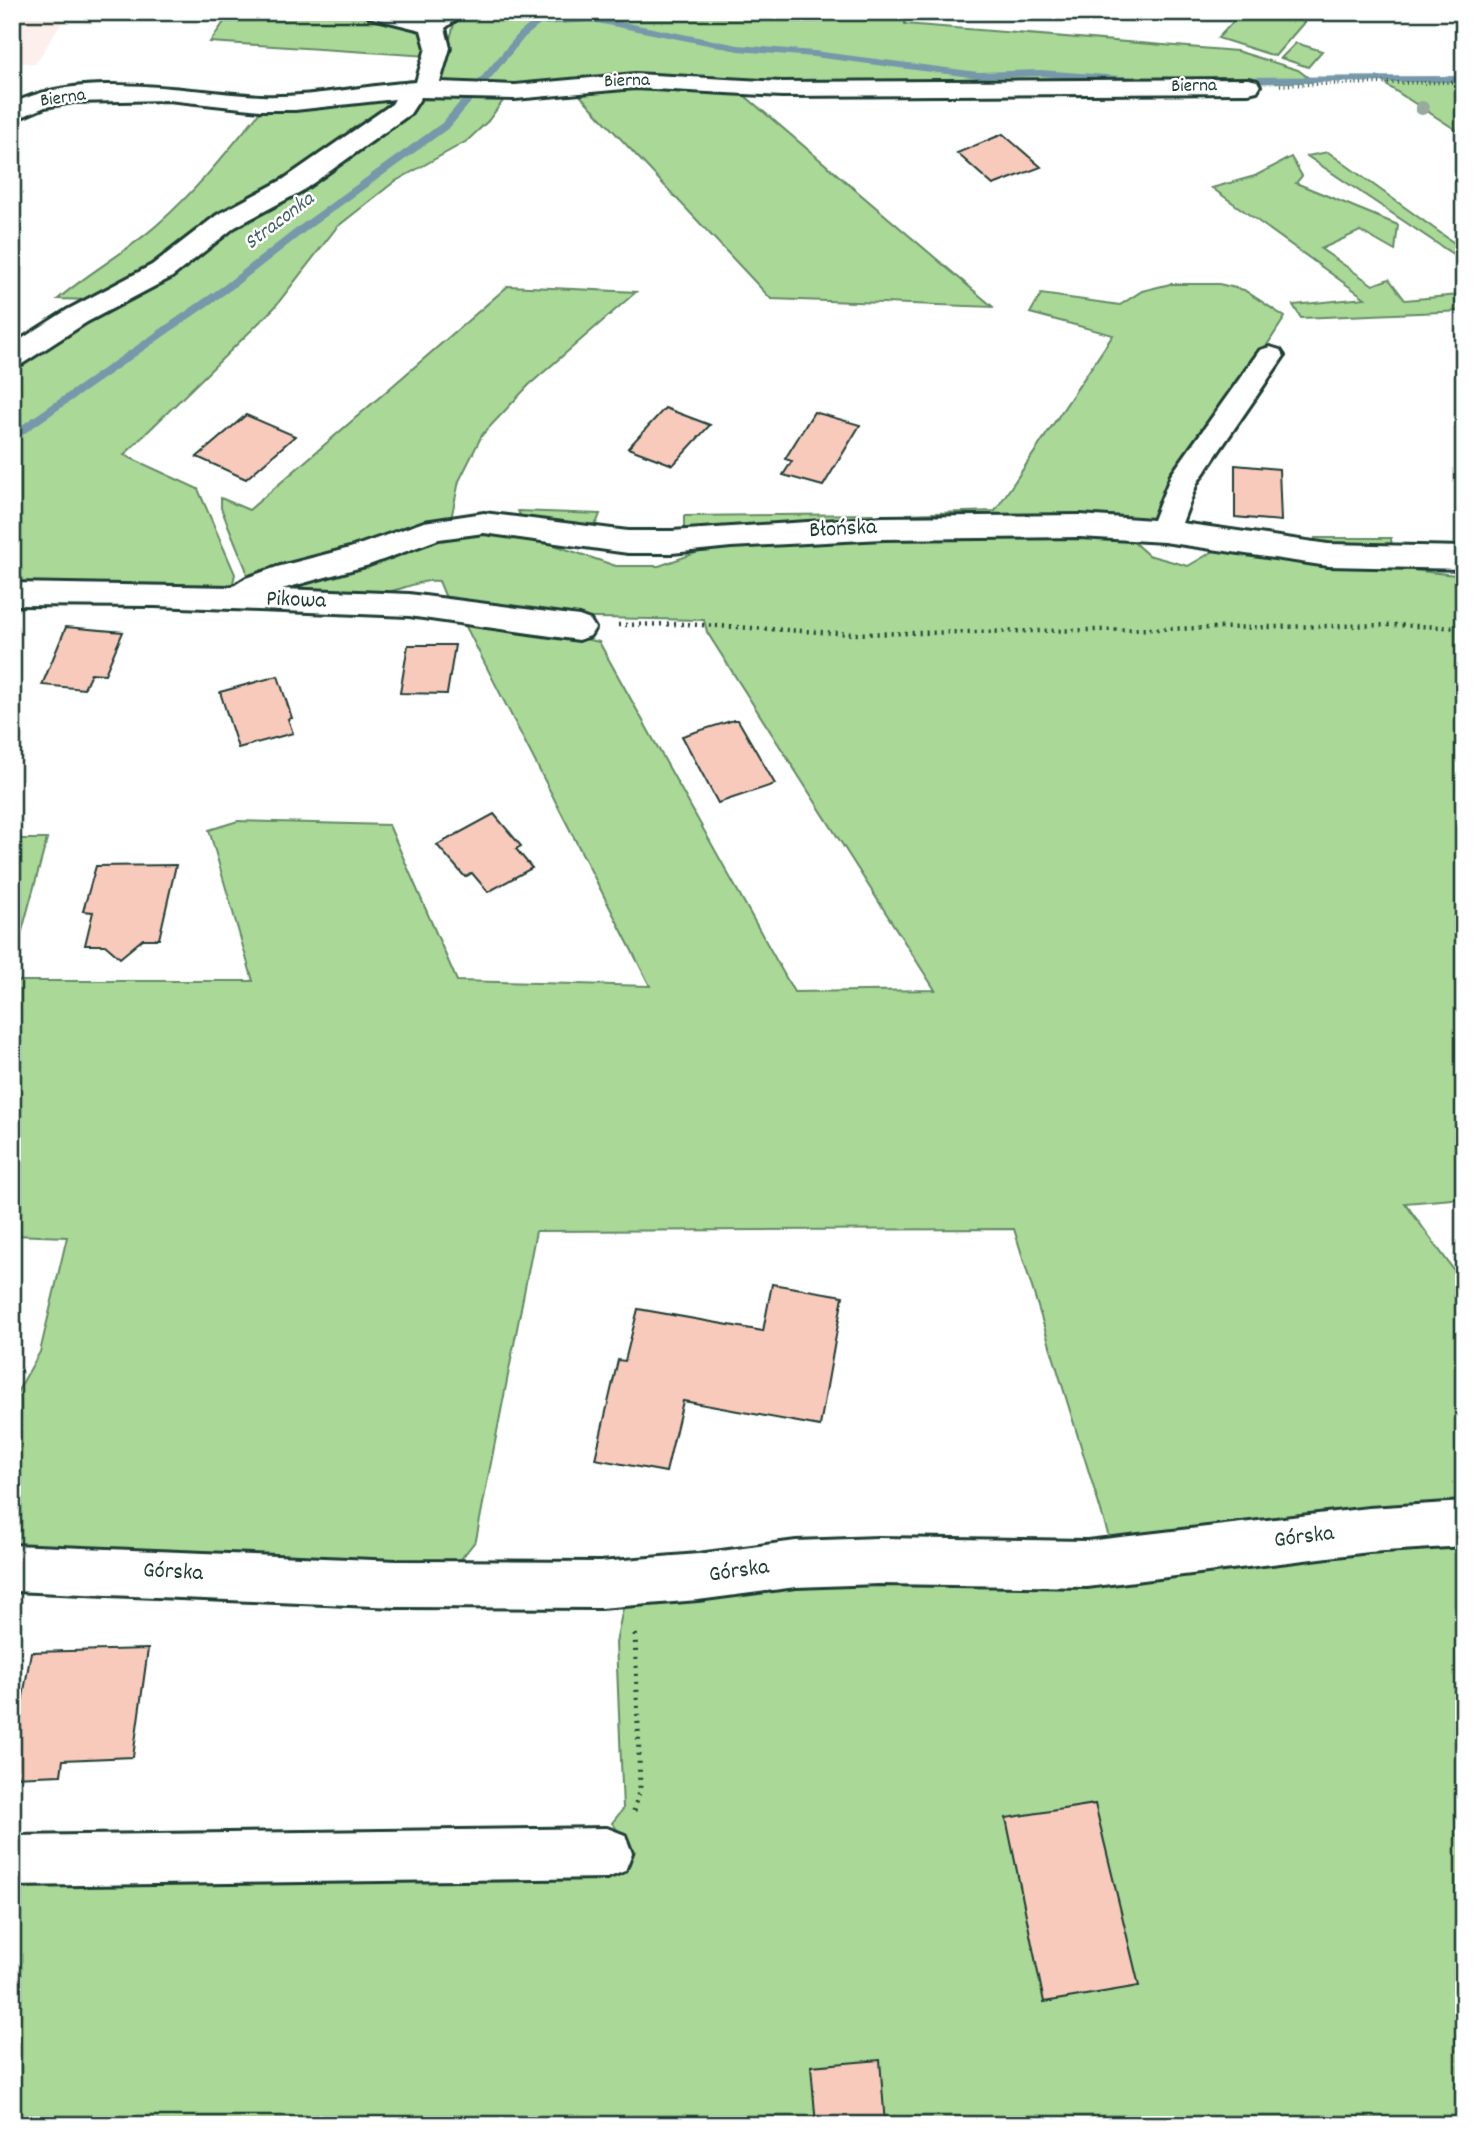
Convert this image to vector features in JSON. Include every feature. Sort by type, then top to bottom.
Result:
[{"type":"street","points":[[377,12],[432,25],[454,12]]},
{"type":"street","points":[[12,358],[77,316],[162,271],[226,221],[293,185],[401,109],[420,88],[438,47],[432,25]]},
{"type":"street","name":"Bierna","points":[[12,114],[39,100],[74,95],[169,93],[260,103],[295,103],[420,88],[515,92],[635,81],[782,89],[1248,86]]},
{"type":"street","points":[[1164,531],[1182,482],[1270,356]]},
{"type":"street","name":"Błońska","points":[[236,599],[257,586],[288,575],[358,557],[435,529],[457,525],[511,525],[628,542],[923,527],[1080,526],[1164,531],[1328,555],[1464,558]]},
{"type":"street","name":"Pikowa","points":[[12,594],[409,605],[579,628]]},
{"type":"street","name":"Górska","points":[[12,1567],[397,1584],[600,1585],[796,1564],[1087,1564],[1369,1530],[1464,1524]]},
{"type":"street","points":[[12,1861],[607,1853]]},
{"type":"path","points":[[1248,86],[1464,82]]},
{"type":"path","points":[[579,628],[684,624],[854,634],[1394,625],[1464,628]]},
{"type":"path","points":[[607,1853],[630,1830],[640,1788],[634,1644],[642,1582]]},
{"type":"shaded area","points":[[12,12],[100,12],[92,24],[62,22],[35,64],[12,62]]},
{"type":"green space","points":[[231,12],[350,12],[414,27],[423,33],[428,56],[210,42]]},
{"type":"green space","points":[[463,12],[904,12],[905,24],[1237,51],[1298,70],[1314,82],[517,87],[438,84],[454,24]]},
{"type":"green space","points":[[1242,12],[1313,12],[1275,56],[1218,38]]},
{"type":"green space","points":[[1296,43],[1322,51],[1308,67],[1281,58]]},
{"type":"green space","points":[[1386,81],[1464,81],[1464,135],[1388,86]]},
{"type":"green space","points":[[602,86],[738,90],[993,307],[771,299],[574,89]]},
{"type":"green space","points":[[426,94],[506,97],[488,121],[467,141],[394,182],[337,227],[274,308],[124,455],[198,489],[235,574],[233,583],[223,592],[12,588],[12,367],[406,110]]},
{"type":"green space","points":[[402,97],[402,101],[157,269],[90,300],[58,299],[134,244],[173,211],[264,107]]},
{"type":"green space","points":[[1328,152],[1464,250],[1464,311],[1301,318],[1293,305],[1365,298],[1212,188],[1255,176],[1291,157],[1302,176],[1296,183],[1398,225],[1395,251],[1360,231],[1321,249],[1373,285],[1389,279],[1405,300],[1459,295],[1455,267],[1460,259],[1307,156]]},
{"type":"green space","points":[[1170,284],[1219,284],[1244,290],[1285,317],[1154,521],[909,520],[907,514],[995,511],[1113,335],[1030,313],[1041,294],[1120,305],[1142,291]]},
{"type":"green space","points":[[508,286],[636,292],[529,385],[482,435],[459,481],[451,519],[247,582],[246,569],[221,508],[221,498],[249,510]]},
{"type":"green space","points":[[518,511],[600,514],[597,522],[572,527],[521,517]]},
{"type":"green space","points":[[873,514],[870,520],[688,530],[684,527],[684,516]]},
{"type":"green space","points":[[489,529],[548,543],[616,566],[659,566],[707,549],[795,540],[1005,534],[1130,539],[1148,555],[1188,566],[1219,548],[1464,576],[1464,1198],[1405,1203],[1464,1284],[1464,1510],[1112,1547],[1014,1229],[536,1231],[476,1540],[450,1573],[12,1553],[12,1401],[40,1352],[67,1237],[12,1235],[12,981],[253,981],[209,830],[238,821],[389,825],[457,981],[650,986],[462,619],[519,626],[599,642],[794,992],[935,990],[707,632],[704,620],[542,617],[446,598],[439,581],[381,593],[276,591],[445,534]]},
{"type":"green space","points":[[1315,538],[1391,538],[1392,549],[1317,544]]},
{"type":"green space","points":[[12,839],[47,839],[16,953],[12,953]]},
{"type":"green space","points":[[1464,1539],[1464,2125],[12,2125],[12,1881],[617,1871],[635,1852],[612,1823],[623,1809],[616,1643],[626,1593]]},
{"type":"building","points":[[1003,134],[1041,167],[993,185],[957,153]]},
{"type":"building","points":[[665,408],[710,425],[673,465],[628,448]]},
{"type":"building","points":[[814,412],[860,425],[823,486],[783,475],[792,461],[785,459]]},
{"type":"building","points":[[246,415],[295,436],[246,479],[197,457]]},
{"type":"building","points":[[1235,465],[1279,469],[1281,521],[1235,517]]},
{"type":"building","points":[[66,627],[123,632],[105,674],[91,673],[84,689],[42,685]]},
{"type":"building","points":[[408,645],[455,645],[447,694],[400,693]]},
{"type":"building","points":[[278,676],[292,718],[288,719],[293,733],[238,748],[220,692]]},
{"type":"building","points":[[738,720],[775,784],[718,803],[682,736]]},
{"type":"building","points":[[494,814],[521,846],[516,849],[532,868],[488,892],[472,873],[465,877],[437,845]]},
{"type":"building","points":[[176,865],[159,939],[143,939],[120,958],[105,945],[85,945],[93,912],[83,911],[96,866]]},
{"type":"building","points":[[772,1284],[843,1296],[820,1426],[683,1401],[666,1472],[595,1459],[618,1360],[625,1361],[638,1309],[763,1331]]},
{"type":"building","points":[[148,1649],[133,1757],[63,1760],[61,1775],[12,1777],[12,1758],[31,1652]]},
{"type":"building","points":[[1095,1804],[1139,1986],[1044,2002],[1006,1818]]},
{"type":"building","points":[[880,2060],[885,2125],[816,2125],[811,2066]]},
{"type":"waterway","name":"Straconka","points":[[12,438],[228,287],[306,226],[446,125],[522,35],[545,16]]},
{"type":"waterway","points":[[538,22],[592,19],[738,48],[814,54],[978,75],[1020,72],[1146,81]]},
{"type":"waterway","points":[[1232,80],[1464,79]]}]
